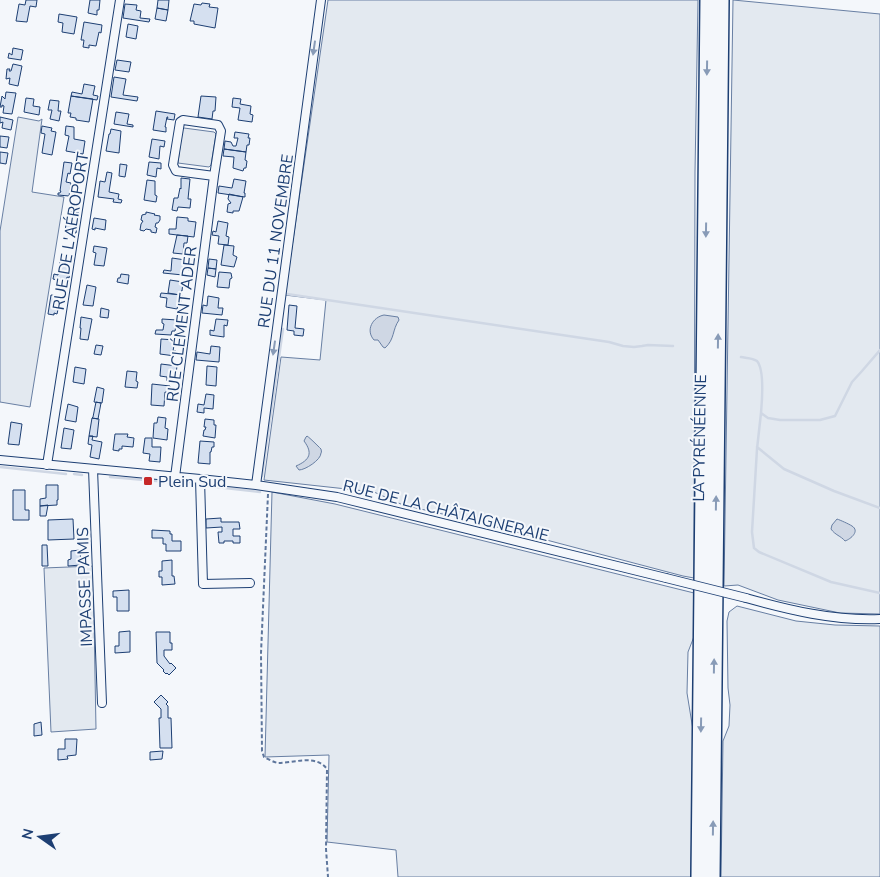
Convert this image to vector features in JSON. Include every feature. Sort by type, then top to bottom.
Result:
[{"type":"highway","name":"LA PYRÉNÉENNE","points":[[708,0],[714,19],[712,877]]},
{"type":"highway","name":"LA PYRÉNÉENNE","points":[[699,877],[714,19],[721,0]]},
{"type":"street","name":"RUE DE L'AÉROPORT","points":[[47,465],[120,0]]},
{"type":"street","name":"RUE DU 11 NOVEMBRE","points":[[256,485],[321,0]]},
{"type":"street","name":"RUE CLÉMENT ADER","points":[[175,476],[221,131],[218,125],[183,120],[180,122],[173,165],[176,171],[214,176]]},
{"type":"street","name":"RUE DE LA CHÂTAIGNERAIE","points":[[0,460],[175,476],[338,497],[799,612],[849,618],[880,619]]},
{"type":"street","name":"IMPASSE PAMIS","points":[[94,469],[102,703]]},
{"type":"street","points":[[200,479],[203,584],[250,583]]},
{"type":"path","points":[[268,487],[262,653],[262,751],[264,757],[277,763],[314,760],[324,765],[327,769],[326,849],[328,877]]},
{"type":"shaded area","points":[[328,0],[698,0],[695,172],[694,578],[482,523],[403,505],[374,492],[264,480],[281,357],[320,360],[326,300],[285,295]]},
{"type":"shaded area","points":[[733,0],[880,14],[880,614],[840,613],[778,600],[738,585],[724,586]]},
{"type":"shaded area","points":[[18,117],[39,121],[42,119],[32,192],[64,197],[30,407],[0,402],[0,231]]},
{"type":"shaded area","points":[[184,128],[214,132],[216,134],[211,165],[209,167],[178,163],[182,130]]},
{"type":"shaded area","points":[[384,315],[398,317],[399,320],[385,348],[378,340],[374,340],[370,332],[374,321]]},
{"type":"shaded area","points":[[307,436],[321,449],[321,452],[316,461],[299,470],[296,466],[309,456],[309,449],[304,441]]},
{"type":"shaded area","points":[[272,492],[335,504],[694,593],[695,634],[688,652],[687,693],[693,730],[691,877],[398,877],[396,850],[327,842],[329,755],[265,757]]},
{"type":"shaded area","points":[[837,519],[854,528],[855,532],[850,539],[845,541],[831,529]]},
{"type":"shaded area","points":[[93,566],[96,729],[51,732],[44,568]]},
{"type":"shaded area","points":[[737,606],[796,621],[835,625],[880,626],[880,877],[721,877],[723,741],[729,726],[730,705],[727,621],[729,612]]},
{"type":"building","points":[[26,0],[37,0],[36,7],[30,6],[27,22],[16,21],[19,4],[25,5]]},
{"type":"building","points":[[90,0],[100,0],[97,15],[88,13]]},
{"type":"building","points":[[158,0],[169,0],[168,10],[157,8]]},
{"type":"building","points":[[202,3],[210,4],[209,7],[218,8],[215,28],[194,24],[194,21],[190,21],[194,4],[201,5]]},
{"type":"building","points":[[125,4],[137,5],[136,10],[141,11],[140,18],[150,19],[149,22],[123,18]]},
{"type":"building","points":[[157,8],[168,10],[166,21],[155,19]]},
{"type":"building","points":[[59,14],[77,17],[74,34],[62,32],[63,23],[58,22]]},
{"type":"building","points":[[84,22],[102,25],[96,46],[89,45],[89,48],[83,47],[84,40],[81,40]]},
{"type":"building","points":[[128,24],[138,26],[136,39],[126,37]]},
{"type":"building","points":[[13,48],[23,50],[21,60],[8,58],[9,53],[12,55]]},
{"type":"building","points":[[117,60],[131,62],[129,72],[115,70]]},
{"type":"building","points":[[13,64],[22,66],[18,86],[9,84],[10,78],[6,79],[7,69],[11,71]]},
{"type":"building","points":[[114,77],[126,79],[123,95],[138,97],[137,101],[111,97]]},
{"type":"building","points":[[84,84],[95,86],[93,95],[98,96],[97,100],[71,96],[72,92],[82,94]]},
{"type":"building","points":[[6,92],[16,93],[12,114],[3,113],[4,106],[0,107],[2,96],[5,99]]},
{"type":"building","points":[[71,96],[93,99],[89,122],[70,117],[71,113],[68,113]]},
{"type":"building","points":[[201,96],[216,97],[215,111],[213,111],[212,119],[198,117]]},
{"type":"building","points":[[26,98],[34,99],[33,106],[40,107],[39,115],[24,112]]},
{"type":"building","points":[[233,98],[241,99],[240,104],[251,106],[252,122],[238,120],[240,108],[232,107]]},
{"type":"building","points":[[50,100],[59,101],[58,111],[61,111],[59,121],[50,119],[52,110],[48,110]]},
{"type":"building","points":[[156,111],[175,114],[174,120],[167,119],[167,117],[166,132],[153,130]]},
{"type":"building","points":[[116,112],[129,114],[127,124],[133,125],[133,127],[114,124]]},
{"type":"building","points":[[0,117],[13,120],[11,130],[2,128],[3,122],[0,123]]},
{"type":"building","points":[[42,126],[52,128],[51,131],[56,132],[52,155],[42,153],[45,134],[41,133]]},
{"type":"building","points":[[66,126],[74,127],[74,139],[85,141],[83,154],[66,151],[69,136],[65,135]]},
{"type":"building","points":[[111,129],[121,131],[119,153],[106,151]]},
{"type":"building","points":[[235,132],[249,134],[249,145],[247,145],[246,152],[224,149],[225,141],[231,142],[233,146],[236,146],[238,138],[234,138]]},
{"type":"building","points":[[0,136],[9,137],[7,148],[0,147]]},
{"type":"building","points":[[152,139],[165,141],[164,147],[160,146],[159,159],[149,157]]},
{"type":"building","points":[[224,149],[246,152],[246,168],[243,171],[233,168],[234,157],[223,156]]},
{"type":"building","points":[[0,152],[8,153],[6,164],[0,163]]},
{"type":"building","points":[[64,162],[72,163],[66,182],[71,183],[69,196],[58,195],[61,191]]},
{"type":"building","points":[[149,162],[161,163],[161,169],[157,168],[156,177],[147,175]]},
{"type":"building","points":[[120,164],[127,165],[125,177],[119,176]]},
{"type":"building","points":[[107,172],[112,173],[109,192],[119,194],[118,199],[122,200],[121,203],[113,202],[114,199],[98,197],[100,181],[105,182]]},
{"type":"building","points":[[181,178],[190,179],[188,199],[191,199],[190,208],[178,207],[177,211],[172,210],[174,198],[178,198],[181,189]]},
{"type":"building","points":[[234,179],[246,181],[245,197],[218,193],[219,186],[232,188]]},
{"type":"building","points":[[147,180],[155,181],[156,202],[144,200]]},
{"type":"building","points":[[229,194],[243,197],[239,211],[227,212],[228,204],[231,203],[228,199]]},
{"type":"building","points":[[68,211],[79,213],[76,233],[65,231]]},
{"type":"building","points":[[146,212],[160,216],[160,220],[156,223],[155,227],[157,228],[156,233],[146,229],[144,231],[140,230],[143,221],[141,220],[142,215],[146,214]]},
{"type":"building","points":[[177,217],[188,218],[188,221],[196,222],[194,237],[169,234],[169,229],[176,229]]},
{"type":"building","points":[[94,218],[106,220],[105,230],[92,229]]},
{"type":"building","points":[[218,221],[228,223],[226,236],[229,237],[228,245],[218,244],[219,236],[212,235],[213,231],[216,232]]},
{"type":"building","points":[[177,235],[188,236],[187,243],[184,243],[183,254],[173,253]]},
{"type":"building","points":[[224,245],[234,246],[233,255],[237,257],[234,267],[221,265]]},
{"type":"building","points":[[94,246],[107,248],[104,266],[94,265],[96,253],[93,252]]},
{"type":"building","points":[[172,258],[192,261],[191,270],[184,269],[183,275],[163,273],[164,270],[171,271]]},
{"type":"building","points":[[209,259],[217,260],[216,269],[208,268]]},
{"type":"building","points":[[60,261],[69,262],[69,278],[67,277],[66,282],[53,279],[54,274],[58,275]]},
{"type":"building","points":[[208,268],[216,269],[215,277],[207,275]]},
{"type":"building","points":[[219,272],[231,273],[232,278],[230,279],[229,288],[217,287]]},
{"type":"building","points":[[121,274],[129,275],[128,284],[117,282]]},
{"type":"building","points":[[170,280],[183,282],[180,295],[168,293]]},
{"type":"building","points":[[87,285],[96,287],[93,306],[83,305]]},
{"type":"building","points":[[161,293],[182,295],[177,309],[166,307],[167,298],[160,297]]},
{"type":"building","points":[[51,295],[61,296],[57,314],[54,313],[54,315],[48,314]]},
{"type":"building","points":[[208,296],[219,298],[218,308],[223,308],[222,315],[202,313],[203,305],[207,306]]},
{"type":"building","points":[[289,305],[297,306],[295,328],[304,329],[303,336],[294,335],[294,331],[287,330]]},
{"type":"building","points":[[101,308],[109,310],[108,318],[100,317]]},
{"type":"building","points":[[81,317],[92,319],[88,340],[80,339]]},
{"type":"building","points":[[162,319],[177,320],[175,331],[172,331],[171,335],[155,334],[156,330],[163,330],[164,324]]},
{"type":"building","points":[[216,319],[228,320],[227,326],[224,325],[224,337],[210,335],[210,330],[214,331]]},
{"type":"building","points":[[161,339],[175,340],[173,351],[176,351],[175,356],[160,354]]},
{"type":"building","points":[[96,345],[103,346],[101,355],[94,354]]},
{"type":"building","points":[[211,346],[220,347],[219,362],[196,360],[197,352],[210,354]]},
{"type":"building","points":[[161,364],[177,366],[175,382],[167,381],[167,377],[160,376]]},
{"type":"building","points":[[207,366],[217,367],[216,386],[206,385]]},
{"type":"building","points":[[75,367],[86,369],[84,384],[73,382]]},
{"type":"building","points":[[127,371],[137,372],[137,388],[125,387]]},
{"type":"building","points":[[152,384],[170,386],[170,393],[165,392],[164,406],[151,405]]},
{"type":"building","points":[[97,387],[104,389],[102,403],[94,402]]},
{"type":"building","points":[[206,394],[214,395],[213,409],[204,408],[204,413],[197,412],[198,404],[204,405]]},
{"type":"building","points":[[96,402],[101,403],[98,419],[92,418]]},
{"type":"building","points":[[68,404],[78,407],[76,422],[65,420]]},
{"type":"building","points":[[158,417],[166,418],[167,440],[153,438],[154,423],[157,423]]},
{"type":"building","points":[[92,418],[99,419],[97,437],[89,436]]},
{"type":"building","points":[[205,419],[214,420],[214,425],[216,425],[215,438],[203,436],[206,427],[204,427]]},
{"type":"building","points":[[11,422],[22,424],[19,445],[8,444]]},
{"type":"building","points":[[64,428],[74,430],[71,449],[61,448]]},
{"type":"building","points":[[115,434],[128,434],[127,437],[134,438],[133,447],[122,446],[122,449],[119,449],[119,451],[113,450]]},
{"type":"building","points":[[89,436],[93,436],[92,440],[102,442],[99,459],[90,457],[92,445],[88,444]]},
{"type":"building","points":[[145,438],[152,438],[152,447],[161,447],[160,462],[149,461],[150,454],[143,453]]},
{"type":"building","points":[[200,441],[214,442],[214,447],[212,447],[210,452],[210,464],[198,463]]},
{"type":"building","points":[[46,485],[58,485],[57,505],[40,506],[40,499],[46,498]]},
{"type":"building","points":[[13,490],[25,490],[25,510],[29,510],[29,520],[13,520]]},
{"type":"building","points":[[48,505],[46,516],[40,516],[40,506]]},
{"type":"building","points":[[221,518],[221,522],[239,522],[240,529],[233,529],[233,536],[240,536],[240,543],[224,541],[224,543],[219,543],[218,532],[222,532],[222,527],[206,528],[206,519]]},
{"type":"building","points":[[73,519],[74,539],[48,540],[48,520]]},
{"type":"building","points":[[152,530],[170,531],[172,541],[181,541],[181,551],[166,551],[166,544],[163,544],[163,538],[152,538]]},
{"type":"building","points":[[42,545],[47,545],[48,566],[42,566]]},
{"type":"building","points":[[80,550],[81,565],[68,566],[68,560],[71,559],[71,551]]},
{"type":"building","points":[[172,560],[172,576],[174,576],[175,584],[162,585],[162,577],[159,577],[159,571],[162,571],[162,561]]},
{"type":"building","points":[[129,590],[129,611],[117,611],[117,597],[113,597],[113,591]]},
{"type":"building","points":[[130,631],[130,652],[115,653],[115,646],[119,646],[119,632]]},
{"type":"building","points":[[156,632],[170,632],[172,650],[164,650],[164,656],[176,668],[169,675],[157,663]]},
{"type":"building","points":[[161,695],[168,702],[166,704],[168,706],[168,718],[171,718],[172,748],[160,748],[159,718],[161,718],[161,709],[154,702]]},
{"type":"building","points":[[41,722],[42,735],[34,736],[34,724]]},
{"type":"building","points":[[65,739],[77,739],[76,755],[67,756],[68,759],[58,760],[58,749],[65,749]]},
{"type":"building","points":[[163,751],[162,759],[150,760],[150,752]]},
{"type":"waterway","points":[[287,294],[609,342],[623,346],[673,346]]},
{"type":"waterway","points":[[262,476],[283,329]]},
{"type":"waterway","points":[[741,357],[755,360],[760,365],[762,386],[761,413],[768,418],[780,420],[820,420],[835,416],[852,382],[880,350]]},
{"type":"waterway","points":[[761,413],[752,532],[754,548],[759,552],[831,582],[880,593]]},
{"type":"waterway","points":[[757,447],[784,469],[834,491],[880,508]]},
{"type":"waterway","points":[[0,467],[66,474]]},
{"type":"waterway","points":[[74,474],[82,475]]},
{"type":"waterway","points":[[110,477],[191,484]]},
{"type":"waterway","points":[[207,486],[260,492]]},
{"type":"place","name":"Plein Sud","points":[[148,481]]}]
